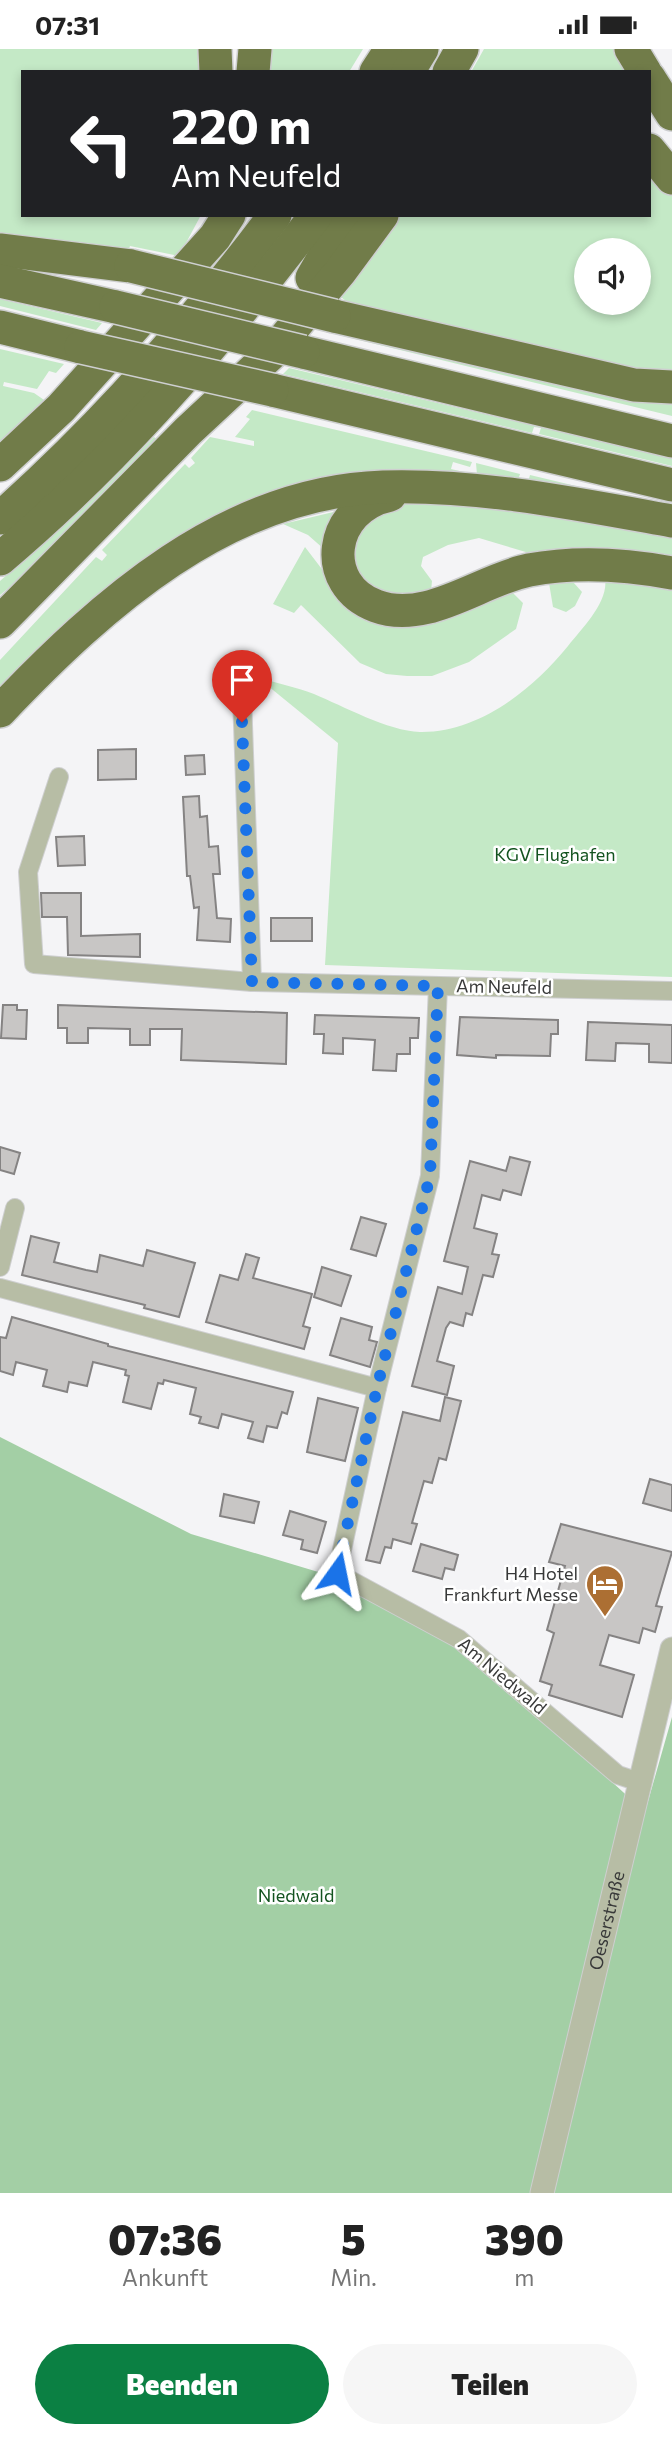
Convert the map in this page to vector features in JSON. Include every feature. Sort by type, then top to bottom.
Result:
[{"type":"highway","points":[[215,49],[216,70]]},
{"type":"highway","points":[[253,70],[254,49]]},
{"type":"highway","points":[[377,70],[391,49]]},
{"type":"highway","points":[[409,70],[422,49]]},
{"type":"highway","points":[[422,70],[430,49]]},
{"type":"highway","points":[[450,70],[462,49]]},
{"type":"highway","points":[[631,49],[644,70]]},
{"type":"highway","points":[[651,81],[672,114]]},
{"type":"highway","points":[[651,152],[672,178]]},
{"type":"highway","points":[[176,282],[205,235],[211,217]]},
{"type":"highway","points":[[0,465],[61,408],[176,282],[215,237],[228,217]]},
{"type":"highway","points":[[0,518],[112,411],[189,324],[273,217]]},
{"type":"highway","points":[[0,559],[105,461],[172,389],[314,217]]},
{"type":"highway","points":[[290,313],[347,217]]},
{"type":"highway","points":[[188,431],[342,250],[362,217]]},
{"type":"highway","points":[[0,622],[188,431],[272,353],[340,272],[381,217]]},
{"type":"highway","points":[[0,250],[131,266],[634,385],[672,387]]},
{"type":"highway","points":[[0,281],[672,441]]},
{"type":"highway","points":[[0,327],[672,485]]},
{"type":"highway","points":[[0,711],[107,606],[143,578],[205,539],[275,510],[328,495],[384,487],[509,495],[672,521]]},
{"type":"highway","points":[[421,489],[366,502],[345,523],[338,550],[346,583],[352,591],[376,606],[393,610],[430,607],[488,582],[555,566],[599,563],[672,573]]},
{"type":"street","points":[[242,696],[252,982]]},
{"type":"street","name":"Am Neufeld","points":[[59,777],[28,871],[34,964],[252,982],[672,991]]},
{"type":"street","name":"Am Niedwald","points":[[438,986],[430,1176],[377,1388],[337,1573],[459,1639],[618,1775],[639,1782]]},
{"type":"street","points":[[0,1267],[15,1208]]},
{"type":"street","points":[[0,1288],[377,1388]]},
{"type":"street","name":"Oeserstraße","points":[[541,2193],[672,1649]]},
{"type":"green space","points":[[0,49],[206,49],[207,70],[21,70],[21,217],[200,217],[179,256],[130,246],[128,251],[103,246],[0,241]]},
{"type":"green space","points":[[265,49],[363,49],[350,70],[260,70]]},
{"type":"green space","points":[[484,49],[621,49],[635,70],[472,70]]},
{"type":"green space","points":[[651,165],[672,191],[672,377],[376,311],[346,301],[333,291],[388,217],[651,217]]},
{"type":"green space","points":[[0,299],[102,323],[96,330],[0,306]]},
{"type":"green space","points":[[328,323],[672,397],[672,416],[322,331]]},
{"type":"green space","points":[[0,349],[64,364],[56,373],[49,371],[37,389],[4,382],[3,386],[34,393],[47,402],[0,447]]},
{"type":"green space","points":[[289,368],[672,458],[672,466],[539,434],[541,428],[534,427],[532,433],[283,374]]},
{"type":"green space","points":[[252,410],[472,462],[470,467],[453,462],[451,469],[477,475],[476,463],[520,474],[518,480],[528,482],[530,475],[672,509],[276,501],[0,701],[0,660],[96,557],[102,561],[107,555],[102,550],[185,464],[189,468],[195,463],[191,458],[210,437],[254,446],[254,441],[235,437],[250,419],[246,417]]},
{"type":"green space","points":[[154,437],[159,441],[27,573],[0,595],[0,581],[73,517]]},
{"type":"green space","points":[[388,503],[474,504],[672,534],[672,565],[546,558],[479,538],[448,545],[423,557],[421,566],[432,581],[431,591],[403,602],[357,578],[349,543]]},
{"type":"green space","points":[[346,509],[333,557],[308,535],[283,524]]},
{"type":"green space","points":[[305,547],[344,598],[511,591],[523,603],[516,629],[469,662],[432,676],[386,674],[360,663],[301,605],[294,613],[273,604]]},
{"type":"green space","points":[[564,578],[573,582],[582,592],[575,606],[566,612],[553,607],[549,583]]},
{"type":"green space","name":"KGV Flughafen","points":[[605,578],[672,579],[672,977],[325,965],[338,743],[257,677],[307,692],[380,723],[407,731],[442,730],[463,725],[484,717],[503,705],[554,662],[599,605]]},
{"type":"green space","name":"Niedwald","points":[[0,1437],[191,1534],[335,1577],[459,1643],[645,1812],[672,1717],[672,2193],[0,2193]]},
{"type":"building","points":[[136,749],[136,779],[98,780],[98,750]]},
{"type":"building","points":[[204,755],[205,774],[186,775],[185,756]]},
{"type":"building","points":[[199,796],[200,817],[207,816],[209,847],[218,846],[220,874],[213,874],[217,918],[231,919],[230,942],[197,940],[199,907],[194,908],[190,876],[187,876],[183,797]]},
{"type":"building","points":[[84,836],[85,865],[58,866],[56,837]]},
{"type":"building","points":[[41,893],[81,893],[81,936],[140,934],[140,957],[68,955],[67,917],[42,917]]},
{"type":"building","points":[[271,918],[312,918],[312,941],[271,941]]},
{"type":"building","points":[[3,1005],[17,1005],[17,1010],[27,1010],[26,1039],[1,1038]]},
{"type":"building","points":[[58,1005],[287,1013],[286,1064],[181,1060],[182,1029],[150,1029],[150,1045],[130,1045],[130,1029],[88,1028],[88,1043],[67,1043],[67,1028],[58,1028]]},
{"type":"building","points":[[315,1015],[419,1018],[418,1038],[410,1038],[410,1054],[397,1054],[396,1071],[373,1070],[375,1040],[343,1038],[343,1054],[323,1053],[324,1034],[314,1034]]},
{"type":"building","points":[[460,1017],[558,1020],[558,1034],[551,1034],[550,1056],[496,1055],[496,1058],[457,1055]]},
{"type":"building","points":[[588,1022],[672,1025],[672,1063],[649,1062],[649,1044],[616,1043],[615,1061],[586,1060]]},
{"type":"building","points":[[0,1147],[20,1153],[14,1174],[0,1170]]},
{"type":"building","points":[[510,1157],[530,1162],[521,1195],[503,1190],[500,1200],[482,1195],[474,1228],[497,1234],[492,1254],[499,1255],[493,1277],[483,1275],[472,1315],[466,1313],[463,1326],[450,1322],[446,1328],[437,1361],[454,1366],[447,1395],[412,1386],[438,1287],[462,1294],[468,1267],[444,1261],[470,1161],[506,1171]]},
{"type":"building","points":[[361,1217],[386,1224],[376,1256],[351,1249]]},
{"type":"building","points":[[31,1236],[59,1243],[54,1262],[97,1272],[100,1255],[143,1266],[147,1250],[195,1263],[179,1317],[144,1308],[145,1305],[22,1275]]},
{"type":"building","points":[[246,1254],[259,1258],[253,1278],[312,1294],[303,1326],[310,1328],[304,1349],[206,1322],[220,1275],[238,1280]]},
{"type":"building","points":[[322,1267],[351,1276],[341,1306],[314,1297]]},
{"type":"building","points":[[12,1317],[108,1346],[293,1392],[287,1414],[282,1412],[277,1428],[267,1426],[263,1442],[248,1438],[253,1422],[222,1414],[218,1428],[199,1423],[201,1417],[190,1414],[196,1388],[164,1380],[163,1384],[158,1383],[151,1409],[123,1402],[129,1376],[125,1375],[126,1370],[93,1362],[87,1386],[69,1382],[67,1392],[43,1386],[47,1370],[16,1362],[13,1375],[0,1371],[0,1337],[6,1338]]},
{"type":"building","points":[[341,1318],[372,1327],[369,1340],[377,1342],[370,1367],[330,1355]]},
{"type":"building","points":[[445,1397],[461,1401],[446,1460],[439,1458],[432,1483],[424,1481],[412,1523],[417,1524],[411,1544],[393,1539],[391,1548],[385,1547],[380,1563],[366,1560],[403,1412],[440,1421]]},
{"type":"building","points":[[318,1398],[358,1408],[345,1461],[307,1452]]},
{"type":"building","points":[[650,1479],[672,1485],[672,1511],[643,1503]]},
{"type":"building","points":[[224,1494],[259,1502],[254,1523],[220,1516]]},
{"type":"building","points":[[290,1511],[326,1522],[317,1553],[301,1549],[303,1540],[283,1535]]},
{"type":"building","name":"H4 Hotel Frankfurt Messe","points":[[561,1524],[672,1552],[656,1606],[662,1607],[655,1632],[643,1628],[639,1643],[609,1635],[600,1665],[634,1675],[622,1717],[549,1695],[552,1685],[540,1681],[554,1633],[547,1630],[565,1566],[549,1562]]},
{"type":"building","points":[[421,1544],[458,1555],[454,1570],[445,1568],[442,1579],[413,1571]]},
{"type":"place","name":"H4 Hotel Frankfurt Messe","points":[[605,1618]]},
{"type":"route","points":[[242,722],[252,982],[438,986],[430,1176],[377,1388],[337,1573]]}]
